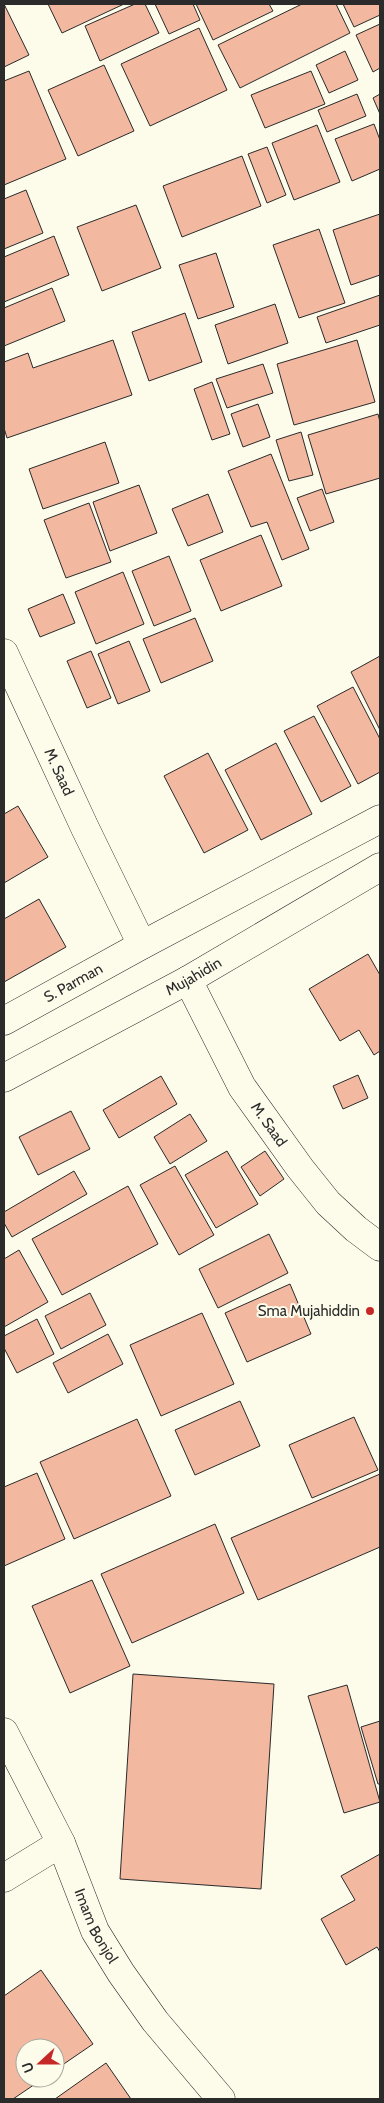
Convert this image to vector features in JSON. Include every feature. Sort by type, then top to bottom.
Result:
[{"type":"street","name":"M. Saad","points":[[4,652],[84,828],[142,945]]},
{"type":"street","points":[[142,945],[380,819]]},
{"type":"street","name":"Mujahidin","points":[[4,1078],[188,980],[380,867]]},
{"type":"street","name":"S. Parman","points":[[4,1021],[142,945]]},
{"type":"street","name":"M. Saad","points":[[188,980],[248,1095],[328,1203],[356,1229],[380,1247]]},
{"type":"street","name":"Imam Bonjol","points":[[4,1732],[61,1843],[95,1931],[121,1973],[155,2021],[221,2099]]},
{"type":"street","points":[[4,1878],[61,1843]]},
{"type":"building","points":[[4,4],[29,55],[4,67]]},
{"type":"building","points":[[48,4],[124,4],[62,33]]},
{"type":"building","points":[[135,4],[145,4],[159,33],[100,61],[85,26]]},
{"type":"building","points":[[155,4],[193,4],[200,20],[169,34]]},
{"type":"building","points":[[196,4],[269,4],[273,11],[213,40]]},
{"type":"building","points":[[302,4],[336,4],[350,33],[240,88],[218,45]]},
{"type":"building","points":[[343,4],[380,4],[380,15],[354,27]]},
{"type":"building","points":[[380,24],[380,68],[373,72],[356,35]]},
{"type":"building","points":[[199,28],[227,90],[150,126],[121,64]]},
{"type":"building","points":[[345,51],[358,80],[329,93],[316,65]]},
{"type":"building","points":[[104,65],[134,131],[78,156],[48,90]]},
{"type":"building","points":[[29,71],[66,159],[4,185],[4,81]]},
{"type":"building","points":[[311,71],[325,104],[265,128],[251,95]]},
{"type":"building","points":[[357,94],[366,116],[327,132],[318,110]]},
{"type":"building","points":[[380,94],[380,114],[373,98]]},
{"type":"building","points":[[374,124],[380,140],[380,169],[352,181],[335,139]]},
{"type":"building","points":[[317,125],[340,182],[294,200],[272,143]]},
{"type":"building","points":[[267,147],[286,195],[267,203],[248,154]]},
{"type":"building","points":[[242,156],[261,206],[182,237],[163,186]]},
{"type":"building","points":[[26,190],[43,233],[4,249],[4,199]]},
{"type":"building","points":[[136,205],[161,268],[102,291],[77,227]]},
{"type":"building","points":[[380,214],[380,275],[351,285],[333,230]]},
{"type":"building","points":[[319,229],[345,303],[299,318],[273,245]]},
{"type":"building","points":[[54,236],[69,275],[4,302],[4,257]]},
{"type":"building","points":[[216,253],[234,307],[198,319],[179,265]]},
{"type":"building","points":[[52,288],[65,321],[4,346],[4,308]]},
{"type":"building","points":[[380,295],[380,325],[326,343],[317,317]]},
{"type":"building","points":[[275,304],[288,343],[228,364],[215,325]]},
{"type":"building","points":[[185,313],[202,362],[149,381],[132,332]]},
{"type":"building","points":[[113,340],[132,395],[7,438],[4,428],[4,362],[28,353],[33,368]]},
{"type":"building","points":[[357,340],[375,402],[294,425],[277,364]]},
{"type":"building","points":[[263,364],[273,393],[227,408],[216,379]]},
{"type":"building","points":[[212,382],[230,434],[212,440],[194,389]]},
{"type":"building","points":[[258,404],[270,437],[243,447],[231,414]]},
{"type":"building","points":[[378,414],[380,422],[380,478],[326,494],[308,435]]},
{"type":"building","points":[[301,432],[313,475],[289,481],[276,440]]},
{"type":"building","points":[[105,442],[119,483],[43,509],[29,469]]},
{"type":"building","points":[[271,454],[309,549],[282,560],[267,522],[251,527],[228,471]]},
{"type":"building","points":[[139,485],[157,533],[110,551],[93,502]]},
{"type":"building","points":[[322,489],[334,522],[310,531],[297,498]]},
{"type":"building","points":[[208,494],[223,532],[188,546],[172,509]]},
{"type":"building","points":[[89,503],[111,562],[66,578],[44,520]]},
{"type":"building","points":[[261,535],[282,586],[221,611],[200,560]]},
{"type":"building","points":[[169,556],[191,611],[154,626],[132,571]]},
{"type":"building","points":[[123,572],[144,624],[96,644],[75,592]]},
{"type":"building","points":[[63,594],[75,623],[40,637],[28,609]]},
{"type":"building","points":[[195,618],[213,661],[161,683],[143,639]]},
{"type":"building","points":[[129,641],[150,691],[118,704],[98,654]]},
{"type":"building","points":[[91,651],[111,698],[87,708],[67,661]]},
{"type":"building","points":[[380,656],[380,730],[351,672]]},
{"type":"building","points":[[353,687],[380,739],[380,772],[358,784],[317,706]]},
{"type":"building","points":[[314,716],[351,786],[321,802],[284,731]]},
{"type":"building","points":[[276,743],[312,814],[261,840],[225,770]]},
{"type":"building","points":[[208,753],[248,830],[204,853],[164,776]]},
{"type":"building","points":[[18,806],[48,857],[4,883],[4,814]]},
{"type":"building","points":[[39,899],[66,947],[4,982],[4,919]]},
{"type":"building","points":[[368,954],[380,975],[380,1051],[374,1055],[359,1030],[340,1041],[309,989]]},
{"type":"building","points":[[358,1075],[368,1098],[343,1109],[333,1086]]},
{"type":"building","points":[[161,1076],[177,1104],[119,1138],[103,1110]]},
{"type":"building","points":[[71,1111],[90,1149],[38,1175],[19,1137]]},
{"type":"building","points":[[190,1114],[207,1141],[170,1164],[154,1137]]},
{"type":"building","points":[[227,1151],[258,1204],[216,1228],[185,1175]]},
{"type":"building","points":[[265,1151],[284,1179],[260,1196],[241,1167]]},
{"type":"building","points":[[175,1166],[214,1235],[179,1255],[140,1185]]},
{"type":"building","points":[[74,1171],[87,1194],[12,1237],[4,1223],[4,1212]]},
{"type":"building","points":[[128,1186],[158,1244],[62,1295],[32,1239]]},
{"type":"building","points":[[269,1234],[288,1273],[218,1308],[199,1269]]},
{"type":"building","points":[[19,1250],[48,1302],[4,1327],[4,1259]]},
{"type":"building","points":[[290,1284],[311,1334],[247,1362],[225,1313]]},
{"type":"building","points":[[90,1293],[106,1325],[61,1349],[45,1316]]},
{"type":"building","points":[[202,1313],[234,1384],[161,1416],[130,1345]]},
{"type":"building","points":[[37,1319],[54,1354],[17,1373],[4,1348],[4,1336]]},
{"type":"building","points":[[108,1334],[123,1364],[68,1393],[53,1363]]},
{"type":"building","points":[[240,1401],[260,1446],[195,1475],[175,1430]]},
{"type":"building","points":[[354,1417],[378,1470],[312,1498],[289,1445]]},
{"type":"building","points":[[137,1419],[171,1496],[74,1539],[40,1462]]},
{"type":"building","points":[[37,1473],[65,1539],[4,1566],[4,1487]]},
{"type":"building","points":[[380,1474],[380,1547],[258,1600],[231,1538]]},
{"type":"building","points":[[215,1524],[244,1593],[132,1643],[101,1574]]},
{"type":"building","points":[[92,1580],[130,1666],[70,1693],[32,1606]]},
{"type":"building","points":[[133,1674],[274,1684],[261,1889],[120,1879]]},
{"type":"building","points":[[347,1685],[380,1802],[344,1813],[308,1696]]},
{"type":"building","points":[[380,1721],[380,1784],[378,1784],[361,1727]]},
{"type":"building","points":[[380,1854],[380,1952],[377,1947],[346,1965],[321,1919],[355,1900],[341,1876]]},
{"type":"building","points":[[41,1970],[93,2044],[65,2063],[65,2038],[15,2038],[15,2088],[29,2088],[13,2099],[4,2099],[4,1996]]},
{"type":"building","points":[[106,2063],[131,2099],[55,2099]]},
{"type":"place","name":"Sma Mujahiddin","points":[[370,1311]]}]
